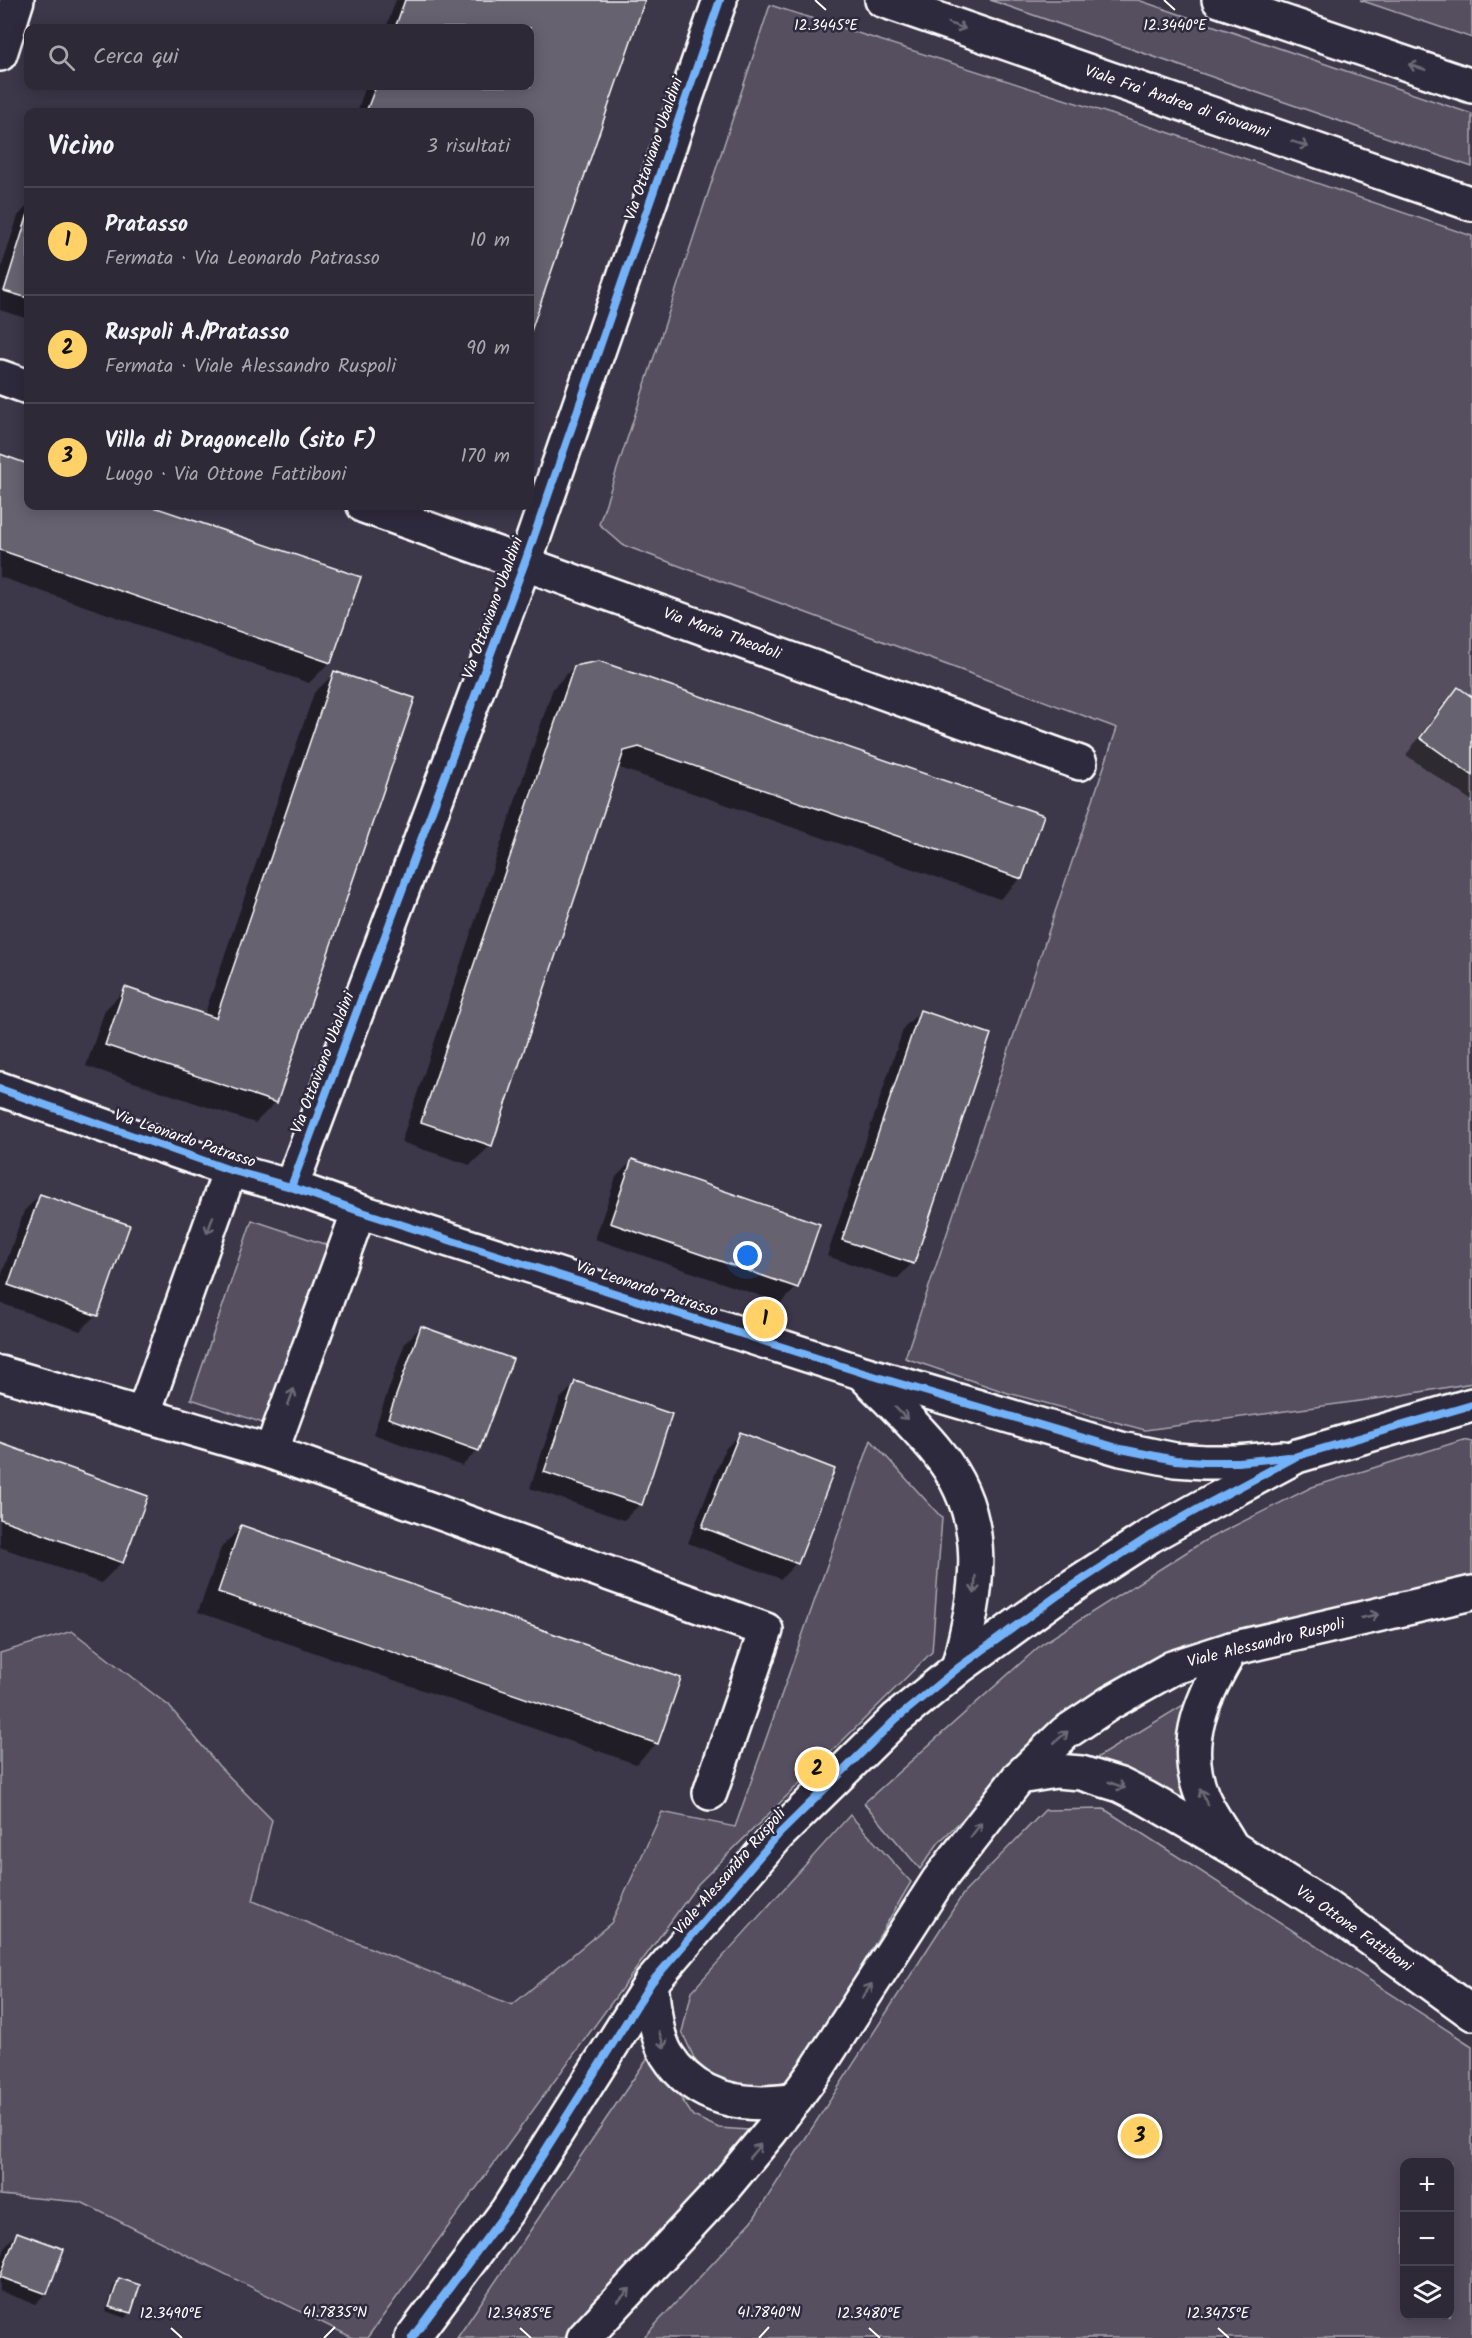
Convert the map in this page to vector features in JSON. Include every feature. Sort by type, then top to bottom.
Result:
[{"type":"street","points":[[0,54],[18,0]]},
{"type":"street","name":"Via Ottaviano Ubaldini","points":[[291,1187],[525,562],[720,0]]},
{"type":"street","name":"Viale Fra' Andrea di Giovanni","points":[[882,0],[1472,204]]},
{"type":"street","points":[[1219,0],[1472,86]]},
{"type":"street","points":[[0,377],[24,386]]},
{"type":"street","name":"Via Maria Theodoli","points":[[376,510],[1080,763]]},
{"type":"street","name":"Via Leonardo Patrasso","points":[[0,1089],[230,1170],[291,1187],[860,1372],[1121,1449],[1175,1460],[1238,1462],[1297,1456]]},
{"type":"street","name":"Via Leonardo Patrasso","points":[[143,1415],[230,1170]]},
{"type":"street","points":[[271,1452],[359,1211]]},
{"type":"street","points":[[0,1372],[271,1452],[766,1630],[710,1793]]},
{"type":"street","name":"Via Leonardo Patrasso","points":[[860,1372],[938,1453],[951,1470],[968,1506],[976,1545],[975,1598],[958,1668]]},
{"type":"street","name":"Viale Alessandro Ruspoli","points":[[412,2338],[507,2211],[651,1983],[778,1835],[903,1712],[958,1668],[1057,1596],[1112,1560],[1200,1508],[1297,1456],[1472,1405]]},
{"type":"street","name":"Viale Alessandro Ruspoli","points":[[584,2338],[722,2190],[795,2100],[938,1881],[1019,1777],[1065,1733],[1110,1703],[1172,1668],[1231,1649],[1472,1593]]},
{"type":"street","name":"Via Ottone Fattiboni","points":[[1231,1649],[1205,1695],[1196,1723],[1194,1745],[1197,1777],[1202,1795],[1233,1848]]},
{"type":"street","name":"Via Ottone Fattiboni","points":[[1019,1777],[1056,1771],[1094,1776],[1146,1798],[1233,1848],[1325,1906],[1472,2013]]},
{"type":"street","points":[[651,1983],[656,2019],[667,2055],[692,2082],[709,2093],[742,2103],[778,2103],[795,2100]]},
{"type":"shaded area","points":[[990,0],[1138,0],[1472,114],[1472,167]]},
{"type":"shaded area","points":[[1360,0],[1472,0],[1472,38]]},
{"type":"shaded area","points":[[770,5],[1167,132],[1472,236],[1472,1383],[1397,1396],[1145,1430],[1008,1393],[905,1358],[1117,728],[623,545],[599,524]]},
{"type":"shaded area","points":[[252,1220],[330,1246],[269,1425],[191,1399]]},
{"type":"shaded area","points":[[871,1440],[942,1518],[932,1652],[698,1884],[367,2338],[353,2338],[81,2202],[0,2195],[0,1653],[72,1631],[169,1706],[219,1766],[272,1820],[253,1901],[512,2005],[611,1923],[662,1812],[735,1827]]},
{"type":"shaded area","points":[[1463,1440],[1472,1442],[1472,1576],[1333,1608],[1063,1722],[939,1842],[920,1869],[864,1803],[1042,1644],[1204,1541],[1312,1487]]},
{"type":"shaded area","points":[[1183,1705],[1191,1708],[1190,1806],[1097,1766],[1098,1757]]},
{"type":"shaded area","points":[[1104,1809],[1472,2046],[1472,2338],[643,2338],[752,2221],[963,1894],[1045,1810]]},
{"type":"shaded area","points":[[850,1815],[911,1882],[794,2079],[769,2093],[754,2097],[707,2074],[695,2060],[682,2032],[692,1991]]},
{"type":"shaded area","points":[[653,2050],[672,2085],[693,2116],[719,2128],[762,2131],[575,2338],[457,2338]]},
{"type":"building","points":[[405,0],[645,0],[534,322],[534,108],[368,108],[374,90],[534,90],[534,24],[396,24]]},
{"type":"building","points":[[24,227],[24,297],[4,291]]},
{"type":"building","points":[[0,454],[24,463],[24,510],[163,510],[361,577],[331,663],[0,550]]},
{"type":"building","points":[[599,661],[1044,815],[1022,879],[639,747],[624,751],[492,1146],[421,1122],[574,666]]},
{"type":"building","points":[[334,671],[415,698],[277,1103],[105,1045],[125,987],[216,1018]]},
{"type":"building","points":[[1458,687],[1472,697],[1472,775],[1420,738]]},
{"type":"building","points":[[920,1010],[991,1034],[914,1264],[842,1240]]},
{"type":"building","points":[[632,1159],[820,1224],[798,1288],[610,1223]]},
{"type":"building","points":[[40,1194],[130,1225],[98,1316],[8,1285]]},
{"type":"building","points":[[421,1326],[513,1359],[479,1451],[388,1418]]},
{"type":"building","points":[[575,1381],[672,1414],[642,1505],[544,1472]]},
{"type":"building","points":[[740,1432],[835,1469],[798,1564],[702,1527]]},
{"type":"building","points":[[0,1443],[148,1496],[123,1563],[0,1519]]},
{"type":"building","points":[[241,1525],[681,1678],[658,1744],[218,1592]]},
{"type":"building","points":[[17,2232],[64,2249],[47,2294],[0,2277]]},
{"type":"building","points":[[119,2278],[140,2285],[131,2313],[109,2307]]},
{"type":"cycle path","points":[[291,1187],[525,562],[720,0]]},
{"type":"cycle path","points":[[0,1089],[230,1170],[291,1187],[860,1372],[1121,1449],[1175,1460],[1204,1462],[1238,1462],[1288,1457]]},
{"type":"cycle path","points":[[412,2338],[507,2211],[651,1983],[778,1835],[896,1719],[958,1668],[1057,1596],[1150,1536],[1200,1508],[1297,1456],[1472,1405]]},
{"type":"place","name":"Pratasso","points":[[765,1319]]},
{"type":"place","name":"Ruspoli A./Pratasso","points":[[817,1769]]},
{"type":"place","name":"Villa di Dragoncello (sito F)","points":[[1140,2136]]}]
